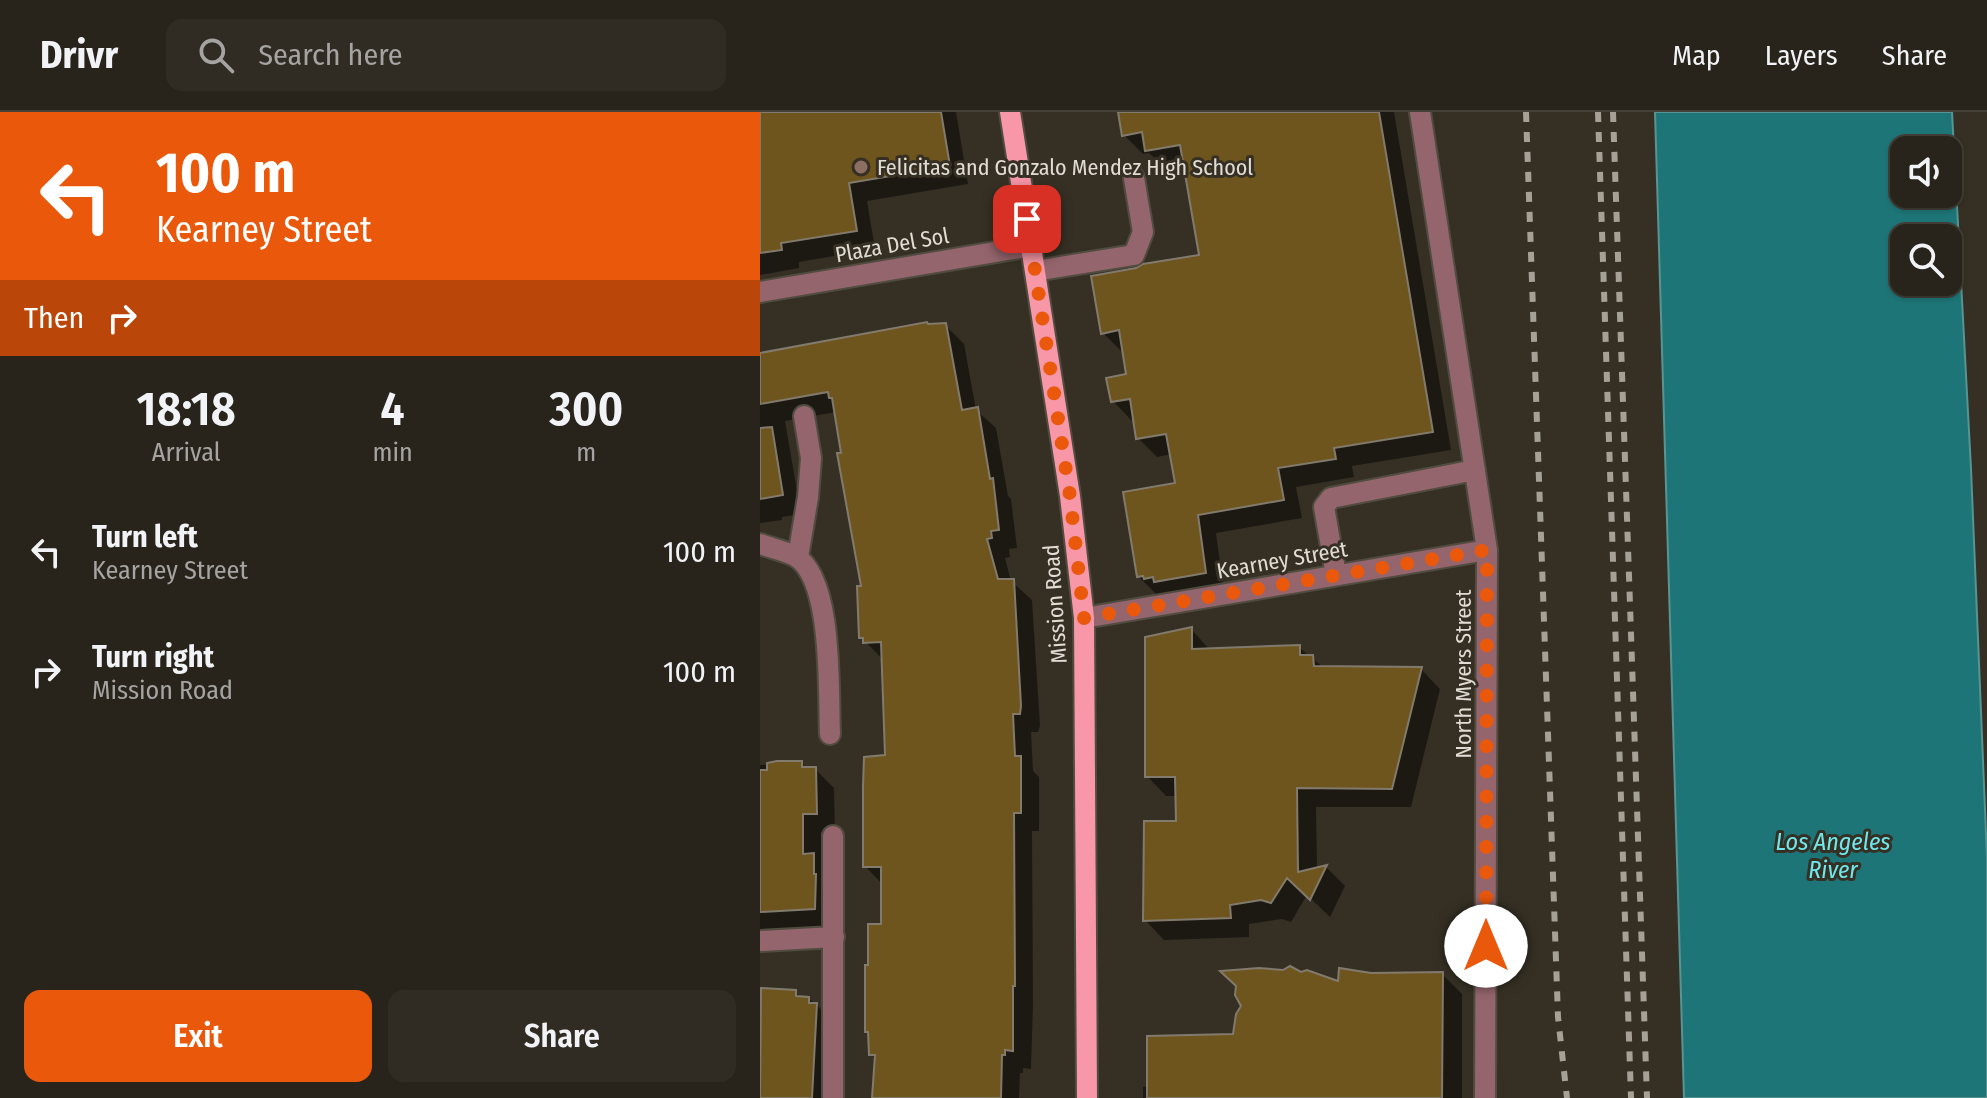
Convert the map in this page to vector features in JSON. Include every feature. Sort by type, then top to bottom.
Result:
[{"type":"main road","name":"Mission Road","points":[[1010,112],[1070,496],[1084,618],[1087,1098]]},
{"type":"street","name":"North Myers Street","points":[[1420,112],[1487,550],[1485,1098]]},
{"type":"street","points":[[1035,271],[1134,255],[1143,232],[1134,178]]},
{"type":"street","name":"Plaza Del Sol","points":[[760,292],[1031,246]]},
{"type":"street","points":[[798,557],[811,458],[804,416]]},
{"type":"street","points":[[1336,575],[1324,507],[1331,498],[1475,470]]},
{"type":"street","points":[[760,544],[798,557],[817,585],[825,615],[830,734]]},
{"type":"street","name":"Kearney Street","points":[[1084,618],[1487,550]]},
{"type":"street","points":[[833,836],[833,1098]]},
{"type":"street","points":[[760,941],[834,937]]},
{"type":"water","name":"Los Angeles River","points":[[1655,112],[1952,112],[1953,136],[1890,136],[1890,208],[1957,208],[1958,224],[1890,224],[1890,296],[1962,296],[1987,858],[1987,1098],[1684,1098]]},
{"type":"building","name":"Felicitas and Gonzalo Mendez High School","points":[[760,112],[941,112],[950,166],[849,183],[857,231],[781,243],[782,250],[760,253]]},
{"type":"building","points":[[1118,112],[1379,112],[1433,432],[1334,448],[1336,459],[1278,468],[1284,500],[1198,515],[1206,573],[1154,582],[1153,577],[1137,577],[1123,492],[1175,483],[1166,434],[1136,439],[1130,399],[1111,402],[1106,378],[1126,374],[1119,330],[1101,334],[1091,276],[1199,255],[1180,145],[1145,151],[1142,132],[1122,136]]},
{"type":"building","points":[[927,322],[946,323],[962,410],[978,407],[990,479],[993,478],[999,530],[991,531],[992,538],[987,539],[998,579],[1014,579],[1021,706],[1020,714],[1013,714],[1015,756],[1021,756],[1021,813],[1014,813],[1013,1051],[1005,1050],[1005,1055],[1002,1055],[1001,1098],[872,1098],[875,1055],[869,1055],[868,1032],[865,1032],[865,965],[868,965],[868,924],[881,924],[881,867],[863,867],[863,787],[864,757],[885,755],[881,642],[863,643],[863,638],[859,638],[857,586],[861,586],[837,453],[841,453],[832,398],[829,398],[828,392],[760,404],[760,353]]},
{"type":"building","points":[[772,427],[783,495],[760,499],[760,428]]},
{"type":"building","points":[[1192,627],[1192,649],[1300,645],[1300,655],[1313,655],[1314,666],[1422,667],[1392,789],[1297,788],[1298,872],[1327,865],[1310,900],[1287,878],[1271,903],[1261,900],[1230,905],[1231,918],[1143,921],[1144,821],[1176,821],[1175,777],[1145,777],[1145,637]]},
{"type":"building","points":[[802,761],[802,767],[816,767],[817,814],[803,814],[803,854],[814,853],[815,909],[760,912],[760,770],[767,770],[767,763]]},
{"type":"building","points":[[1290,966],[1301,972],[1307,970],[1338,981],[1339,968],[1371,973],[1443,972],[1442,1098],[1147,1098],[1147,1036],[1233,1034],[1236,1014],[1241,1006],[1235,995],[1236,986],[1220,971],[1283,970]]},
{"type":"building","points":[[761,988],[796,990],[796,996],[809,997],[809,1003],[817,1003],[812,1098],[760,1098]]},
{"type":"railway","points":[[1526,112],[1558,1017],[1567,1098]]},
{"type":"railway","points":[[1598,112],[1631,1098]]},
{"type":"railway","points":[[1613,112],[1647,1098]]},
{"type":"place","name":"Felicitas and Gonzalo Mendez High School","points":[[861,167]]},
{"type":"route","points":[[1027,219],[1070,496],[1084,618],[1487,550],[1486,946]]}]
